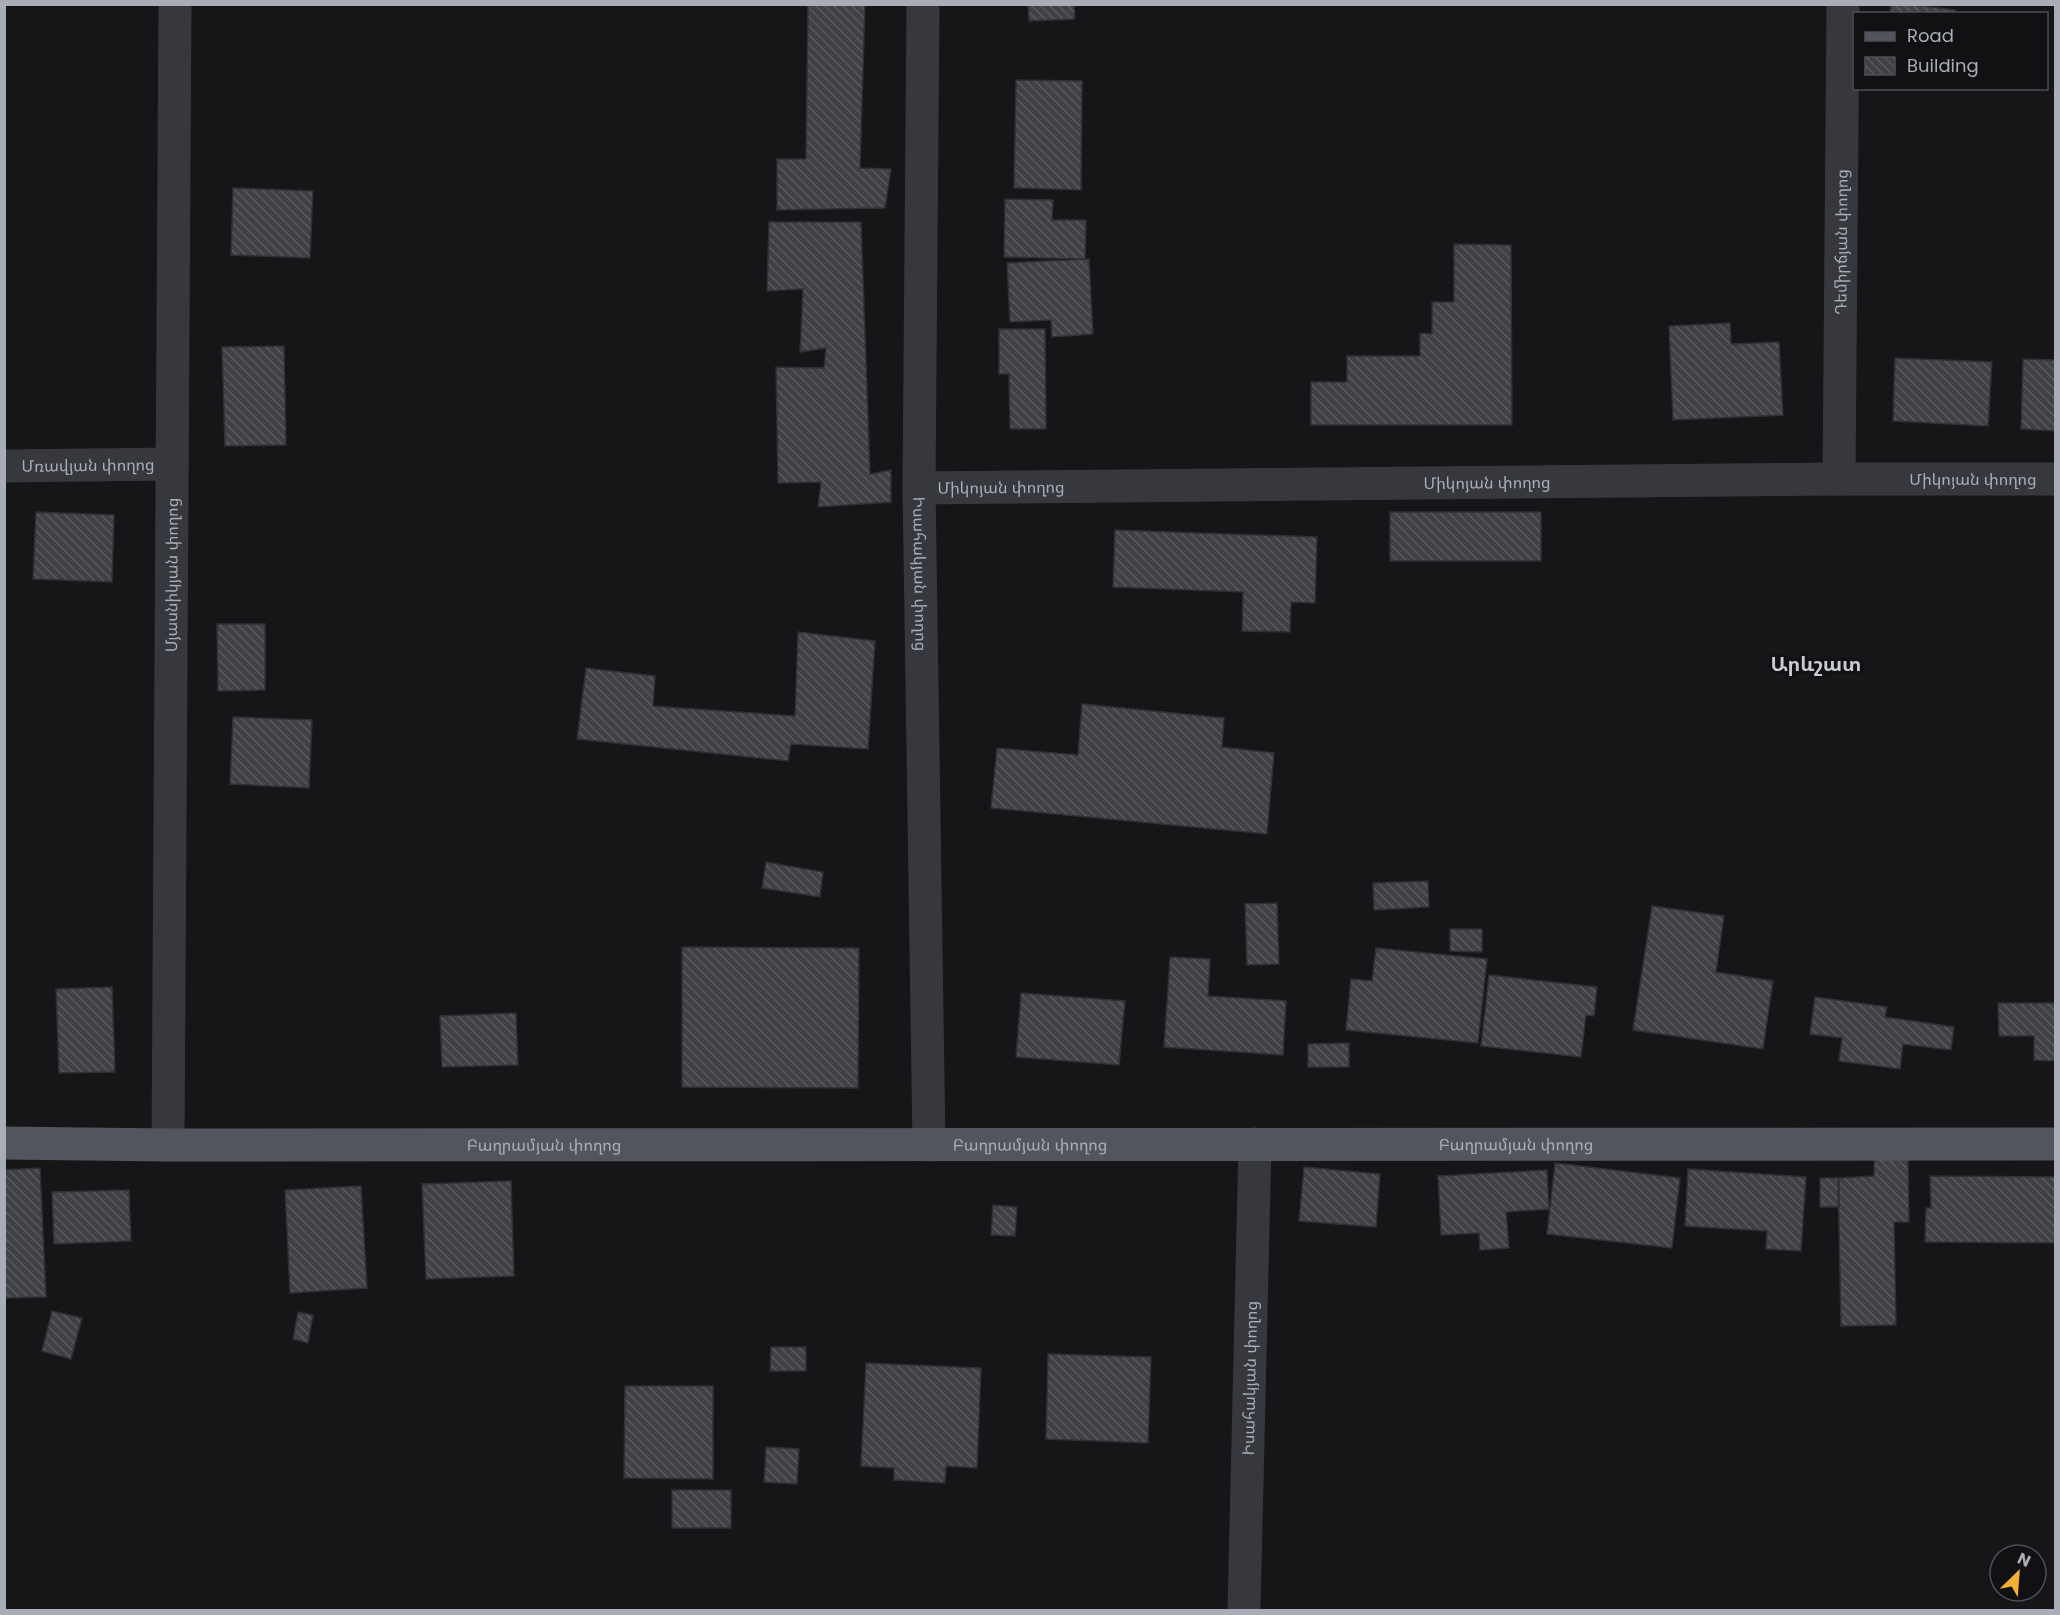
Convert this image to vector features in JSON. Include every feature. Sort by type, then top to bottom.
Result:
[{"type":"main road","name":"Բաղրամյան փողոց","points":[[4,1143],[168,1145],[2055,1144]]},
{"type":"street","name":"Մյասնիկյան փողոց","points":[[168,1145],[175,4]]},
{"type":"street","name":"Իսահակյան փողոց","points":[[923,4],[920,488],[929,1145]]},
{"type":"street","name":"Դեմիրճյան փողոց","points":[[1839,479],[1843,4]]},
{"type":"street","name":"Մռավյան փողոց","points":[[4,466],[172,464]]},
{"type":"street","name":"Միկոյան փողոց","points":[[920,488],[2055,479]]},
{"type":"street","name":"Իսահակյան փողոց","points":[[1244,1611],[1256,1144]]},
{"type":"building","points":[[808,4],[865,4],[860,168],[891,169],[885,208],[777,210],[777,159],[806,159]]},
{"type":"building","points":[[1028,4],[1074,4],[1075,19],[1029,21]]},
{"type":"building","points":[[1891,4],[1955,10],[1955,12],[1890,12]]},
{"type":"building","points":[[1016,80],[1082,81],[1081,190],[1014,188]]},
{"type":"building","points":[[233,188],[313,191],[310,258],[231,255]]},
{"type":"building","points":[[1005,199],[1053,200],[1052,220],[1086,220],[1085,259],[1004,257]]},
{"type":"building","points":[[769,222],[861,222],[870,474],[891,470],[891,502],[818,507],[821,482],[778,483],[776,367],[824,368],[826,348],[800,352],[803,289],[767,291]]},
{"type":"building","points":[[1454,244],[1511,245],[1512,425],[1311,425],[1311,382],[1347,382],[1347,356],[1420,356],[1420,333],[1432,334],[1432,302],[1454,302]]},
{"type":"building","points":[[1089,259],[1093,334],[1052,337],[1051,320],[1010,322],[1007,263]]},
{"type":"building","points":[[1730,323],[1731,344],[1779,342],[1783,415],[1673,420],[1669,326]]},
{"type":"building","points":[[999,329],[1045,329],[1046,429],[1010,429],[1009,374],[999,374]]},
{"type":"building","points":[[284,346],[286,445],[225,446],[222,347]]},
{"type":"building","points":[[1895,358],[1992,362],[1988,426],[1893,421]]},
{"type":"building","points":[[2023,359],[2056,360],[2056,431],[2021,429]]},
{"type":"building","points":[[36,512],[114,515],[112,582],[33,579]]},
{"type":"building","points":[[1390,512],[1541,512],[1541,561],[1390,561]]},
{"type":"building","points":[[1115,530],[1317,537],[1315,603],[1291,602],[1290,632],[1242,631],[1243,592],[1113,587]]},
{"type":"building","points":[[217,624],[265,624],[265,690],[218,691]]},
{"type":"building","points":[[798,632],[875,641],[868,749],[791,744],[788,761],[577,739],[586,668],[655,676],[653,706],[795,716]]},
{"type":"building","points":[[1082,704],[1224,718],[1222,747],[1274,753],[1267,834],[991,808],[997,748],[1078,755]]},
{"type":"building","points":[[233,717],[312,720],[309,788],[230,784]]},
{"type":"building","points":[[766,862],[823,872],[820,897],[762,888]]},
{"type":"building","points":[[1428,881],[1429,907],[1374,910],[1373,883]]},
{"type":"building","points":[[1277,903],[1279,964],[1247,965],[1245,904]]},
{"type":"building","points":[[1652,906],[1724,916],[1716,972],[1773,981],[1763,1049],[1633,1030]]},
{"type":"building","points":[[1450,929],[1482,929],[1482,952],[1450,951]]},
{"type":"building","points":[[682,947],[859,948],[858,1088],[682,1087]]},
{"type":"building","points":[[1376,948],[1487,959],[1478,1043],[1346,1030],[1351,979],[1372,981]]},
{"type":"building","points":[[1170,957],[1210,959],[1208,996],[1286,1001],[1283,1055],[1164,1047]]},
{"type":"building","points":[[1489,975],[1597,987],[1594,1016],[1586,1015],[1581,1057],[1481,1046]]},
{"type":"building","points":[[112,987],[115,1072],[59,1073],[56,989]]},
{"type":"building","points":[[1021,993],[1125,1001],[1119,1065],[1016,1057]]},
{"type":"building","points":[[1815,997],[1887,1007],[1885,1017],[1954,1027],[1951,1050],[1903,1044],[1900,1069],[1839,1061],[1842,1038],[1810,1034]]},
{"type":"building","points":[[1998,1003],[2056,1003],[2056,1061],[2034,1060],[2034,1036],[1999,1036]]},
{"type":"building","points":[[516,1013],[518,1065],[442,1067],[440,1016]]},
{"type":"building","points":[[1349,1043],[1349,1067],[1308,1067],[1308,1044]]},
{"type":"building","points":[[1908,1156],[1909,1222],[1894,1222],[1896,1325],[1841,1326],[1838,1178],[1874,1176],[1874,1157]]},
{"type":"building","points":[[1555,1163],[1680,1178],[1672,1248],[1547,1234]]},
{"type":"building","points":[[1304,1167],[1380,1174],[1376,1227],[1299,1221]]},
{"type":"building","points":[[40,1168],[46,1297],[4,1298],[4,1170]]},
{"type":"building","points":[[1688,1169],[1806,1177],[1801,1251],[1766,1249],[1767,1231],[1685,1226]]},
{"type":"building","points":[[1547,1170],[1549,1209],[1506,1212],[1509,1248],[1480,1250],[1479,1233],[1441,1235],[1438,1176]]},
{"type":"building","points":[[1930,1176],[2056,1177],[2056,1243],[1925,1242],[1926,1208],[1931,1208]]},
{"type":"building","points":[[1820,1178],[1839,1178],[1839,1207],[1820,1207]]},
{"type":"building","points":[[511,1181],[514,1276],[426,1279],[422,1184]]},
{"type":"building","points":[[361,1186],[367,1288],[290,1293],[285,1190]]},
{"type":"building","points":[[129,1190],[131,1241],[54,1244],[52,1192]]},
{"type":"building","points":[[993,1205],[1017,1207],[1015,1236],[991,1235]]},
{"type":"building","points":[[52,1311],[82,1318],[71,1359],[42,1351]]},
{"type":"building","points":[[298,1312],[313,1315],[308,1343],[293,1339]]},
{"type":"building","points":[[771,1347],[806,1347],[806,1371],[770,1371]]},
{"type":"building","points":[[1048,1354],[1151,1357],[1148,1443],[1046,1439]]},
{"type":"building","points":[[866,1363],[981,1368],[977,1468],[946,1466],[945,1483],[894,1480],[894,1468],[861,1466]]},
{"type":"building","points":[[625,1386],[713,1386],[713,1479],[624,1478]]},
{"type":"building","points":[[766,1447],[799,1449],[797,1484],[764,1482]]},
{"type":"building","points":[[672,1490],[731,1490],[731,1528],[672,1528]]},
{"type":"district","name":"Արևշատ","points":[[1816,664]]}]
